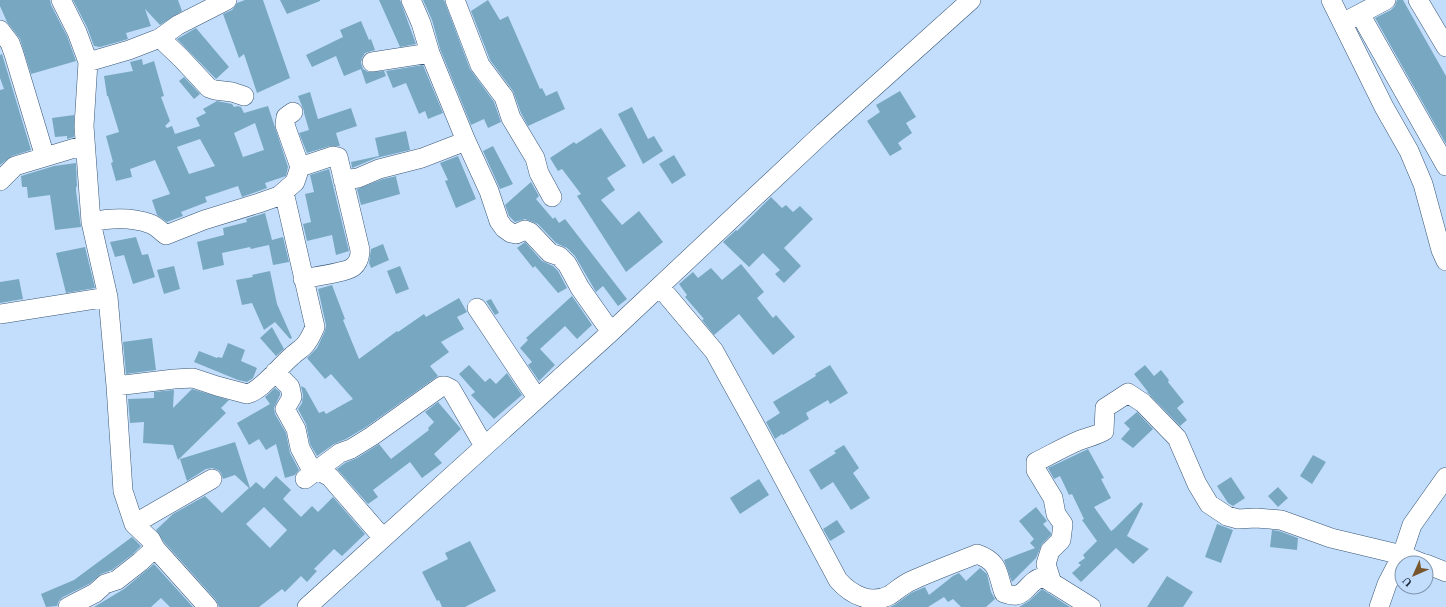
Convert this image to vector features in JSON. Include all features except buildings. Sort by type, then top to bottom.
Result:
[{"type":"street","points":[[61,0],[77,32],[88,62],[84,126],[91,222],[108,297],[123,491],[134,524],[151,540],[155,548],[208,607]]},
{"type":"street","points":[[88,62],[129,50],[160,38],[178,25],[227,0]]},
{"type":"street","points":[[411,0],[421,24],[430,53],[466,142],[490,191],[495,212],[502,224],[511,233],[516,234],[525,230],[530,232],[550,253],[563,260],[567,264],[580,288],[611,332]]},
{"type":"street","points":[[455,0],[480,65],[504,97],[512,118],[535,158],[539,173],[552,197]]},
{"type":"street","points":[[307,607],[611,332],[824,132],[971,0]]},
{"type":"street","points":[[1331,0],[1384,107],[1409,151],[1423,184],[1441,250],[1446,261]]},
{"type":"street","points":[[1342,24],[1386,0]]},
{"type":"street","points":[[1418,0],[1446,47]]},
{"type":"street","points":[[1360,14],[1446,166]]},
{"type":"street","points":[[0,30],[10,43],[45,157]]},
{"type":"street","points":[[160,38],[181,58],[208,88],[232,92],[244,96]]},
{"type":"street","points":[[372,62],[430,53]]},
{"type":"street","points":[[91,222],[110,218],[152,224],[166,235],[204,220],[278,196],[295,182],[300,167],[285,125],[286,117],[293,112]]},
{"type":"street","points":[[343,180],[358,178],[379,169],[422,158],[466,142]]},
{"type":"street","points":[[0,181],[15,166],[85,145]]},
{"type":"street","points":[[300,167],[332,156],[338,157],[360,250],[358,262],[350,269],[303,279]]},
{"type":"street","points":[[116,386],[193,378],[247,394],[252,393],[303,347],[315,327],[284,192]]},
{"type":"street","points":[[660,287],[714,351],[838,580],[845,589],[859,597],[871,599],[881,598],[889,595],[909,582],[978,554],[987,557],[996,566],[1004,593],[1012,596],[1018,595],[1026,590],[1036,578],[1043,577],[1091,607]]},
{"type":"street","points":[[0,314],[108,297]]},
{"type":"street","points":[[477,308],[537,398]]},
{"type":"street","points":[[274,372],[290,387],[292,398],[286,409],[296,429],[303,455],[309,466],[311,475]]},
{"type":"street","points":[[311,475],[340,454],[367,439],[442,386],[451,389],[484,446]]},
{"type":"street","points":[[1052,583],[1046,564],[1050,551],[1061,540],[1063,524],[1056,514],[1053,498],[1036,470],[1036,462],[1072,443],[1085,438],[1097,436],[1104,431],[1105,408],[1128,394],[1144,403],[1178,438],[1196,484],[1209,504],[1227,516],[1238,520],[1256,518],[1281,520],[1331,538],[1402,555],[1412,525],[1446,477]]},
{"type":"street","points":[[311,475],[330,477],[383,538]]},
{"type":"street","points":[[134,524],[212,479]]},
{"type":"street","points":[[68,607],[95,593],[105,584],[117,580],[155,548]]},
{"type":"street","points":[[1434,567],[1446,572]]},
{"type":"street","points":[[1379,607],[1394,572]]}]
